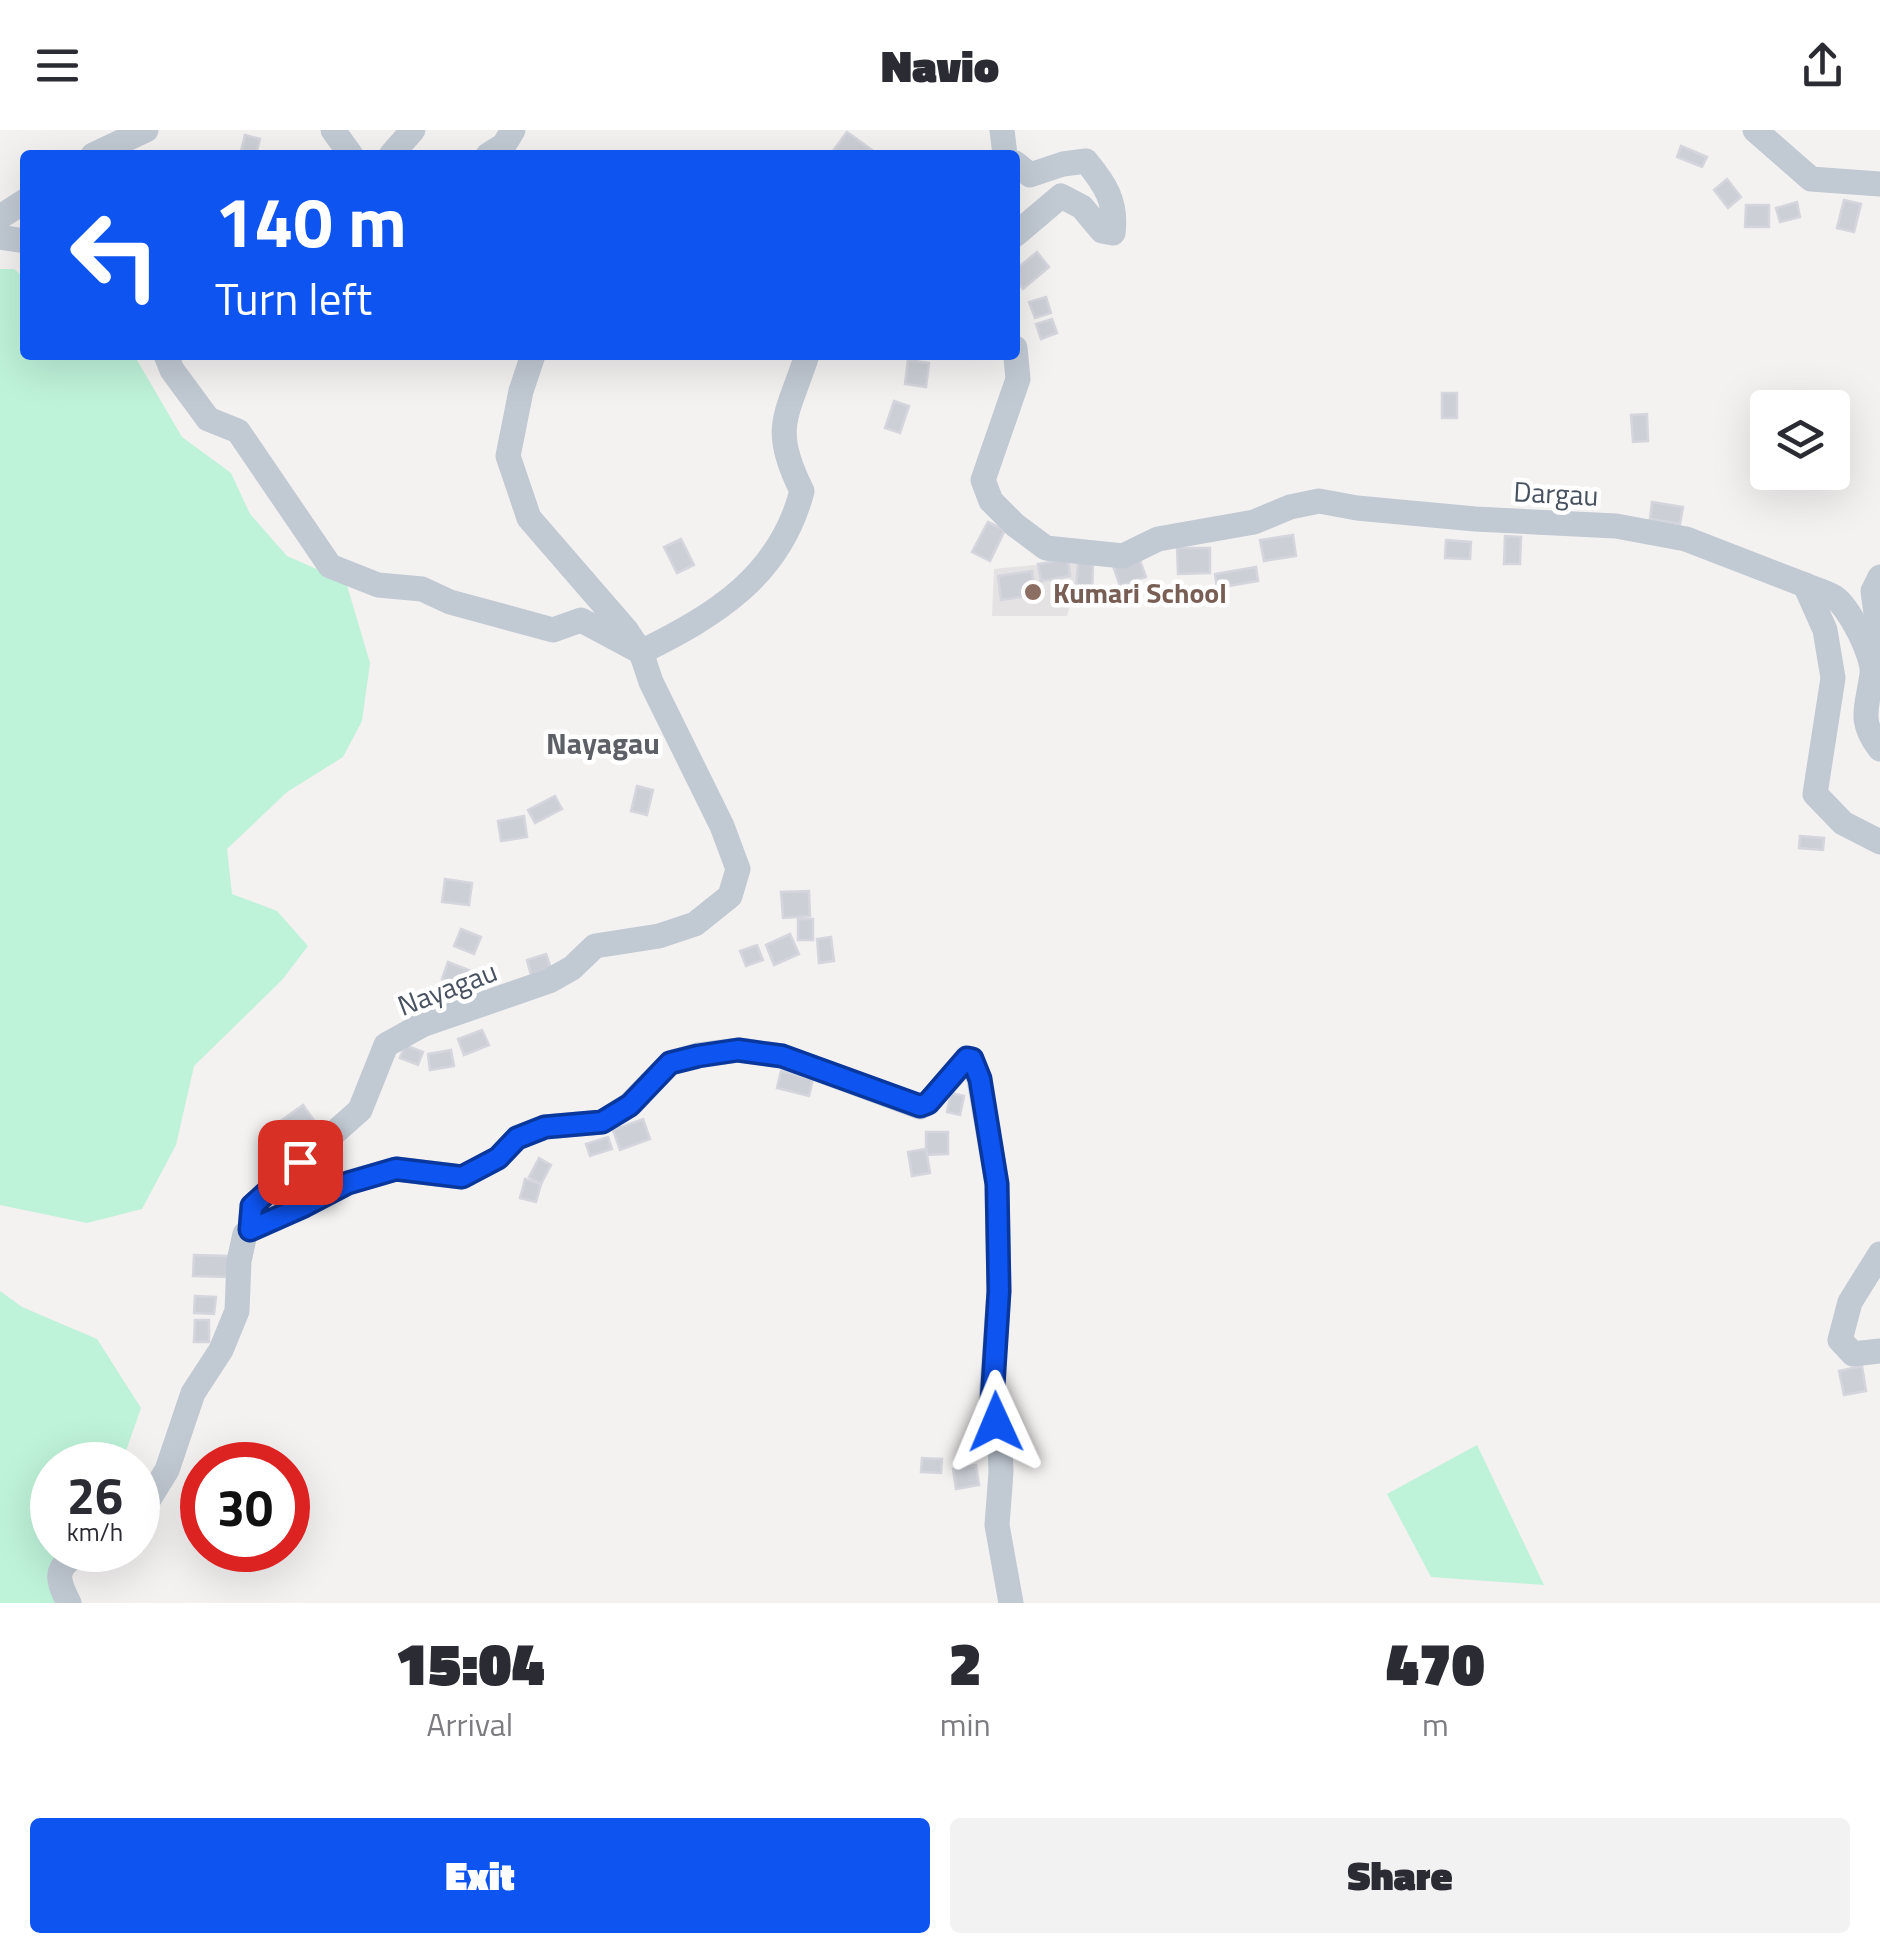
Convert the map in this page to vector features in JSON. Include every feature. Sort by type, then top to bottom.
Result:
[{"type":"street","points":[[104,150],[146,130]]},
{"type":"street","points":[[395,150],[412,130]]},
{"type":"street","points":[[496,150],[504,145],[512,130]]},
{"type":"street","points":[[1755,130],[1812,179],[1880,184]]},
{"type":"street","points":[[1020,167],[1030,175],[1063,164],[1086,162],[1106,186],[1116,214],[1114,232],[1102,231],[1082,208],[1061,196],[1020,231]]},
{"type":"street","points":[[168,360],[208,419],[238,431],[330,566],[378,586],[422,589],[450,602],[553,630],[581,620],[641,652],[692,627],[748,587],[794,525],[802,492],[788,462],[782,424],[806,360]]},
{"type":"street","name":"Nayagau","points":[[160,1481],[193,1393],[221,1350],[237,1311],[239,1262],[245,1234],[250,1230],[252,1206],[360,1110],[386,1045],[422,1025],[550,982],[595,946],[659,936],[695,924],[730,896],[738,869],[641,652],[528,518],[508,456],[531,360]]},
{"type":"street","name":"Dargau","points":[[1016,360],[1018,379],[983,480],[991,501],[1046,548],[1123,556],[1158,540],[1254,522],[1290,506],[1319,500],[1356,508],[1633,530],[1686,539],[1838,599],[1870,655]]},
{"type":"street","points":[[1880,577],[1872,592],[1880,643],[1870,655],[1873,672],[1864,704],[1868,734],[1880,749]]},
{"type":"street","points":[[1805,585],[1826,630],[1833,678],[1814,794],[1843,823],[1880,842]]},
{"type":"street","points":[[250,1230],[348,1183],[396,1169],[462,1177],[498,1158],[517,1138],[545,1127],[602,1122],[630,1105],[670,1063],[698,1056],[738,1050],[782,1056],[920,1106],[928,1103],[967,1058],[975,1063],[993,1145],[997,1184],[999,1291],[992,1402],[1000,1443],[997,1525],[1011,1603]]},
{"type":"street","points":[[1880,1254],[1850,1302],[1840,1340],[1853,1354],[1880,1350]]},
{"type":"street","points":[[60,1572],[59,1583],[69,1603]]},
{"type":"shaded area","name":"Kumari School","points":[[1084,560],[1067,616],[992,616],[994,569]]},
{"type":"green space","points":[[0,269],[14,269],[20,274],[20,360],[137,360],[182,437],[231,473],[250,514],[287,556],[346,582],[370,663],[362,721],[343,757],[287,792],[227,849],[232,894],[277,911],[308,946],[282,980],[194,1066],[176,1145],[142,1209],[87,1223],[0,1205]]},
{"type":"green space","points":[[0,1291],[22,1307],[97,1339],[141,1408],[129,1442],[30,1442],[30,1572],[72,1572],[64,1603],[0,1603]]},
{"type":"green space","points":[[1477,1445],[1544,1585],[1431,1577],[1387,1494]]},
{"type":"building","points":[[847,132],[872,150],[834,150]]},
{"type":"building","points":[[245,135],[260,139],[257,150],[241,150]]},
{"type":"building","points":[[1681,146],[1707,157],[1702,167],[1677,157]]},
{"type":"building","points":[[1727,179],[1741,197],[1728,208],[1714,190]]},
{"type":"building","points":[[1844,200],[1861,204],[1854,232],[1837,228]]},
{"type":"building","points":[[1797,202],[1800,217],[1780,222],[1776,208]]},
{"type":"building","points":[[1746,205],[1769,205],[1769,227],[1745,227]]},
{"type":"building","points":[[1037,252],[1049,267],[1023,289],[1020,266]]},
{"type":"building","points":[[1046,297],[1051,313],[1035,318],[1029,302]]},
{"type":"building","points":[[1052,319],[1057,333],[1041,339],[1036,324]]},
{"type":"building","points":[[908,360],[929,363],[926,387],[905,384]]},
{"type":"building","points":[[1442,393],[1457,393],[1457,418],[1442,418]]},
{"type":"building","points":[[894,401],[909,406],[900,433],[885,428]]},
{"type":"building","points":[[1647,414],[1648,441],[1633,442],[1631,415]]},
{"type":"building","points":[[1652,502],[1683,507],[1680,524],[1650,519]]},
{"type":"building","points":[[988,522],[1005,530],[990,561],[972,552]]},
{"type":"building","points":[[1293,535],[1296,556],[1264,561],[1260,540]]},
{"type":"building","points":[[1505,536],[1521,537],[1520,564],[1504,564]]},
{"type":"building","points":[[681,539],[694,565],[677,573],[664,547]]},
{"type":"building","points":[[1446,540],[1471,542],[1470,559],[1445,558]]},
{"type":"building","points":[[1177,548],[1210,548],[1210,573],[1178,574]]},
{"type":"building","points":[[1139,558],[1146,577],[1120,586],[1113,566]]},
{"type":"building","points":[[1068,559],[1070,576],[1041,581],[1038,564]]},
{"type":"building","points":[[1078,561],[1093,562],[1092,593],[1076,592]]},
{"type":"building","points":[[1256,567],[1258,581],[1217,588],[1215,574]]},
{"type":"building","points":[[1032,571],[1035,595],[1001,600],[998,576]]},
{"type":"building","points":[[637,786],[653,790],[647,815],[631,811]]},
{"type":"building","points":[[555,796],[562,809],[535,823],[528,810]]},
{"type":"building","points":[[524,816],[527,837],[501,841],[498,821]]},
{"type":"building","points":[[1800,836],[1824,838],[1823,850],[1799,848]]},
{"type":"building","points":[[445,879],[472,883],[469,905],[442,902]]},
{"type":"building","points":[[809,891],[810,916],[783,918],[781,892]]},
{"type":"building","points":[[798,919],[813,919],[813,940],[798,940]]},
{"type":"building","points":[[461,929],[481,937],[474,954],[454,946]]},
{"type":"building","points":[[790,934],[799,954],[774,965],[766,945]]},
{"type":"building","points":[[831,937],[834,961],[819,963],[817,939]]},
{"type":"building","points":[[757,945],[763,960],[746,966],[740,951]]},
{"type":"building","points":[[546,954],[551,968],[531,975],[527,960]]},
{"type":"building","points":[[448,962],[471,971],[465,988],[442,979]]},
{"type":"building","points":[[482,1030],[489,1045],[464,1055],[458,1039]]},
{"type":"building","points":[[405,1045],[423,1052],[418,1065],[400,1058]]},
{"type":"building","points":[[451,1050],[454,1066],[430,1070],[428,1054]]},
{"type":"building","points":[[781,1071],[813,1079],[809,1096],[777,1088]]},
{"type":"building","points":[[951,1093],[964,1096],[960,1115],[947,1112]]},
{"type":"building","points":[[303,1105],[320,1129],[295,1146],[279,1122]]},
{"type":"building","points":[[643,1119],[650,1139],[620,1150],[613,1130]]},
{"type":"building","points":[[926,1132],[948,1132],[948,1154],[926,1155]]},
{"type":"building","points":[[608,1137],[612,1149],[590,1156],[586,1144]]},
{"type":"building","points":[[926,1149],[930,1173],[912,1176],[908,1152]]},
{"type":"building","points":[[539,1158],[551,1165],[541,1184],[529,1177]]},
{"type":"building","points":[[525,1179],[541,1184],[536,1202],[520,1198]]},
{"type":"building","points":[[194,1255],[228,1256],[228,1277],[193,1276]]},
{"type":"building","points":[[195,1296],[216,1297],[214,1314],[194,1313]]},
{"type":"building","points":[[195,1320],[209,1320],[209,1342],[194,1342]]},
{"type":"building","points":[[1862,1366],[1866,1391],[1844,1395],[1839,1371]]},
{"type":"building","points":[[922,1458],[942,1459],[941,1473],[921,1472]]},
{"type":"building","points":[[976,1465],[979,1485],[956,1489],[953,1469]]},
{"type":"place","name":"Kumari School","points":[[1033,592]]},
{"type":"district","name":"Nayagau","points":[[603,743]]},
{"type":"route","points":[[300,1162],[252,1206],[250,1230],[348,1183],[396,1169],[462,1177],[498,1158],[517,1138],[545,1127],[602,1122],[630,1105],[670,1063],[698,1056],[738,1050],[782,1056],[920,1106],[928,1103],[967,1058],[972,1059],[980,1079],[997,1184],[999,1291],[992,1402],[996,1422]]}]
